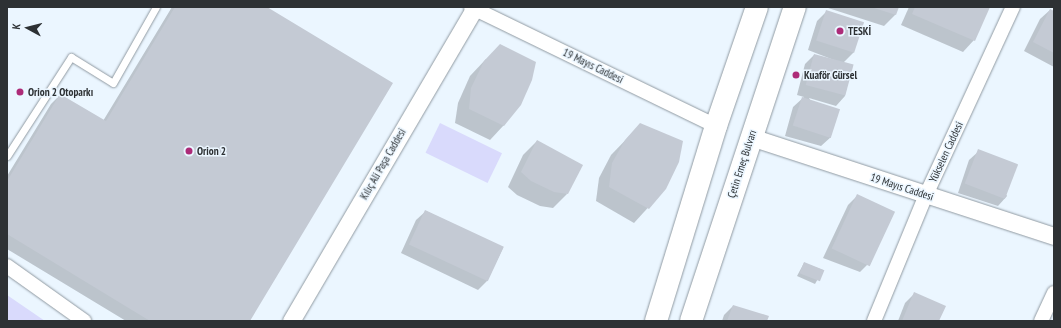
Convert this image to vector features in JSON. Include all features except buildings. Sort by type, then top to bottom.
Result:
[{"type":"main road","points":[[656,321],[716,126],[757,7]]},
{"type":"main road","name":"Çetin Emeç Bulvarı","points":[[691,321],[795,7]]},
{"type":"street","name":"Yükselen Caddesi","points":[[874,321],[926,195],[1013,7]]},
{"type":"street","name":"19 Mayıs Caddesi","points":[[473,8],[716,126]]},
{"type":"street","name":"Kılıç Ali Paşa Caddesi","points":[[291,321],[473,8]]},
{"type":"street","name":"19 Mayıs Caddesi","points":[[751,137],[1054,236]]},
{"type":"street","points":[[7,266],[84,321]]},
{"type":"street","points":[[1041,321],[1054,293]]},
{"type":"lane","points":[[7,156],[71,57],[113,83],[156,7]]},
{"type":"shaded area","points":[[440,123],[502,153],[488,183],[426,153]]},
{"type":"shaded area","points":[[7,295],[45,321],[7,321]]},
{"type":"place","name":"TESKİ","points":[[840,31]]},
{"type":"place","name":"Kuaför Gürsel","points":[[796,75]]},
{"type":"place","name":"Orion 2 Otoparkı","points":[[20,92]]},
{"type":"place","name":"Orion 2","points":[[189,151]]}]
